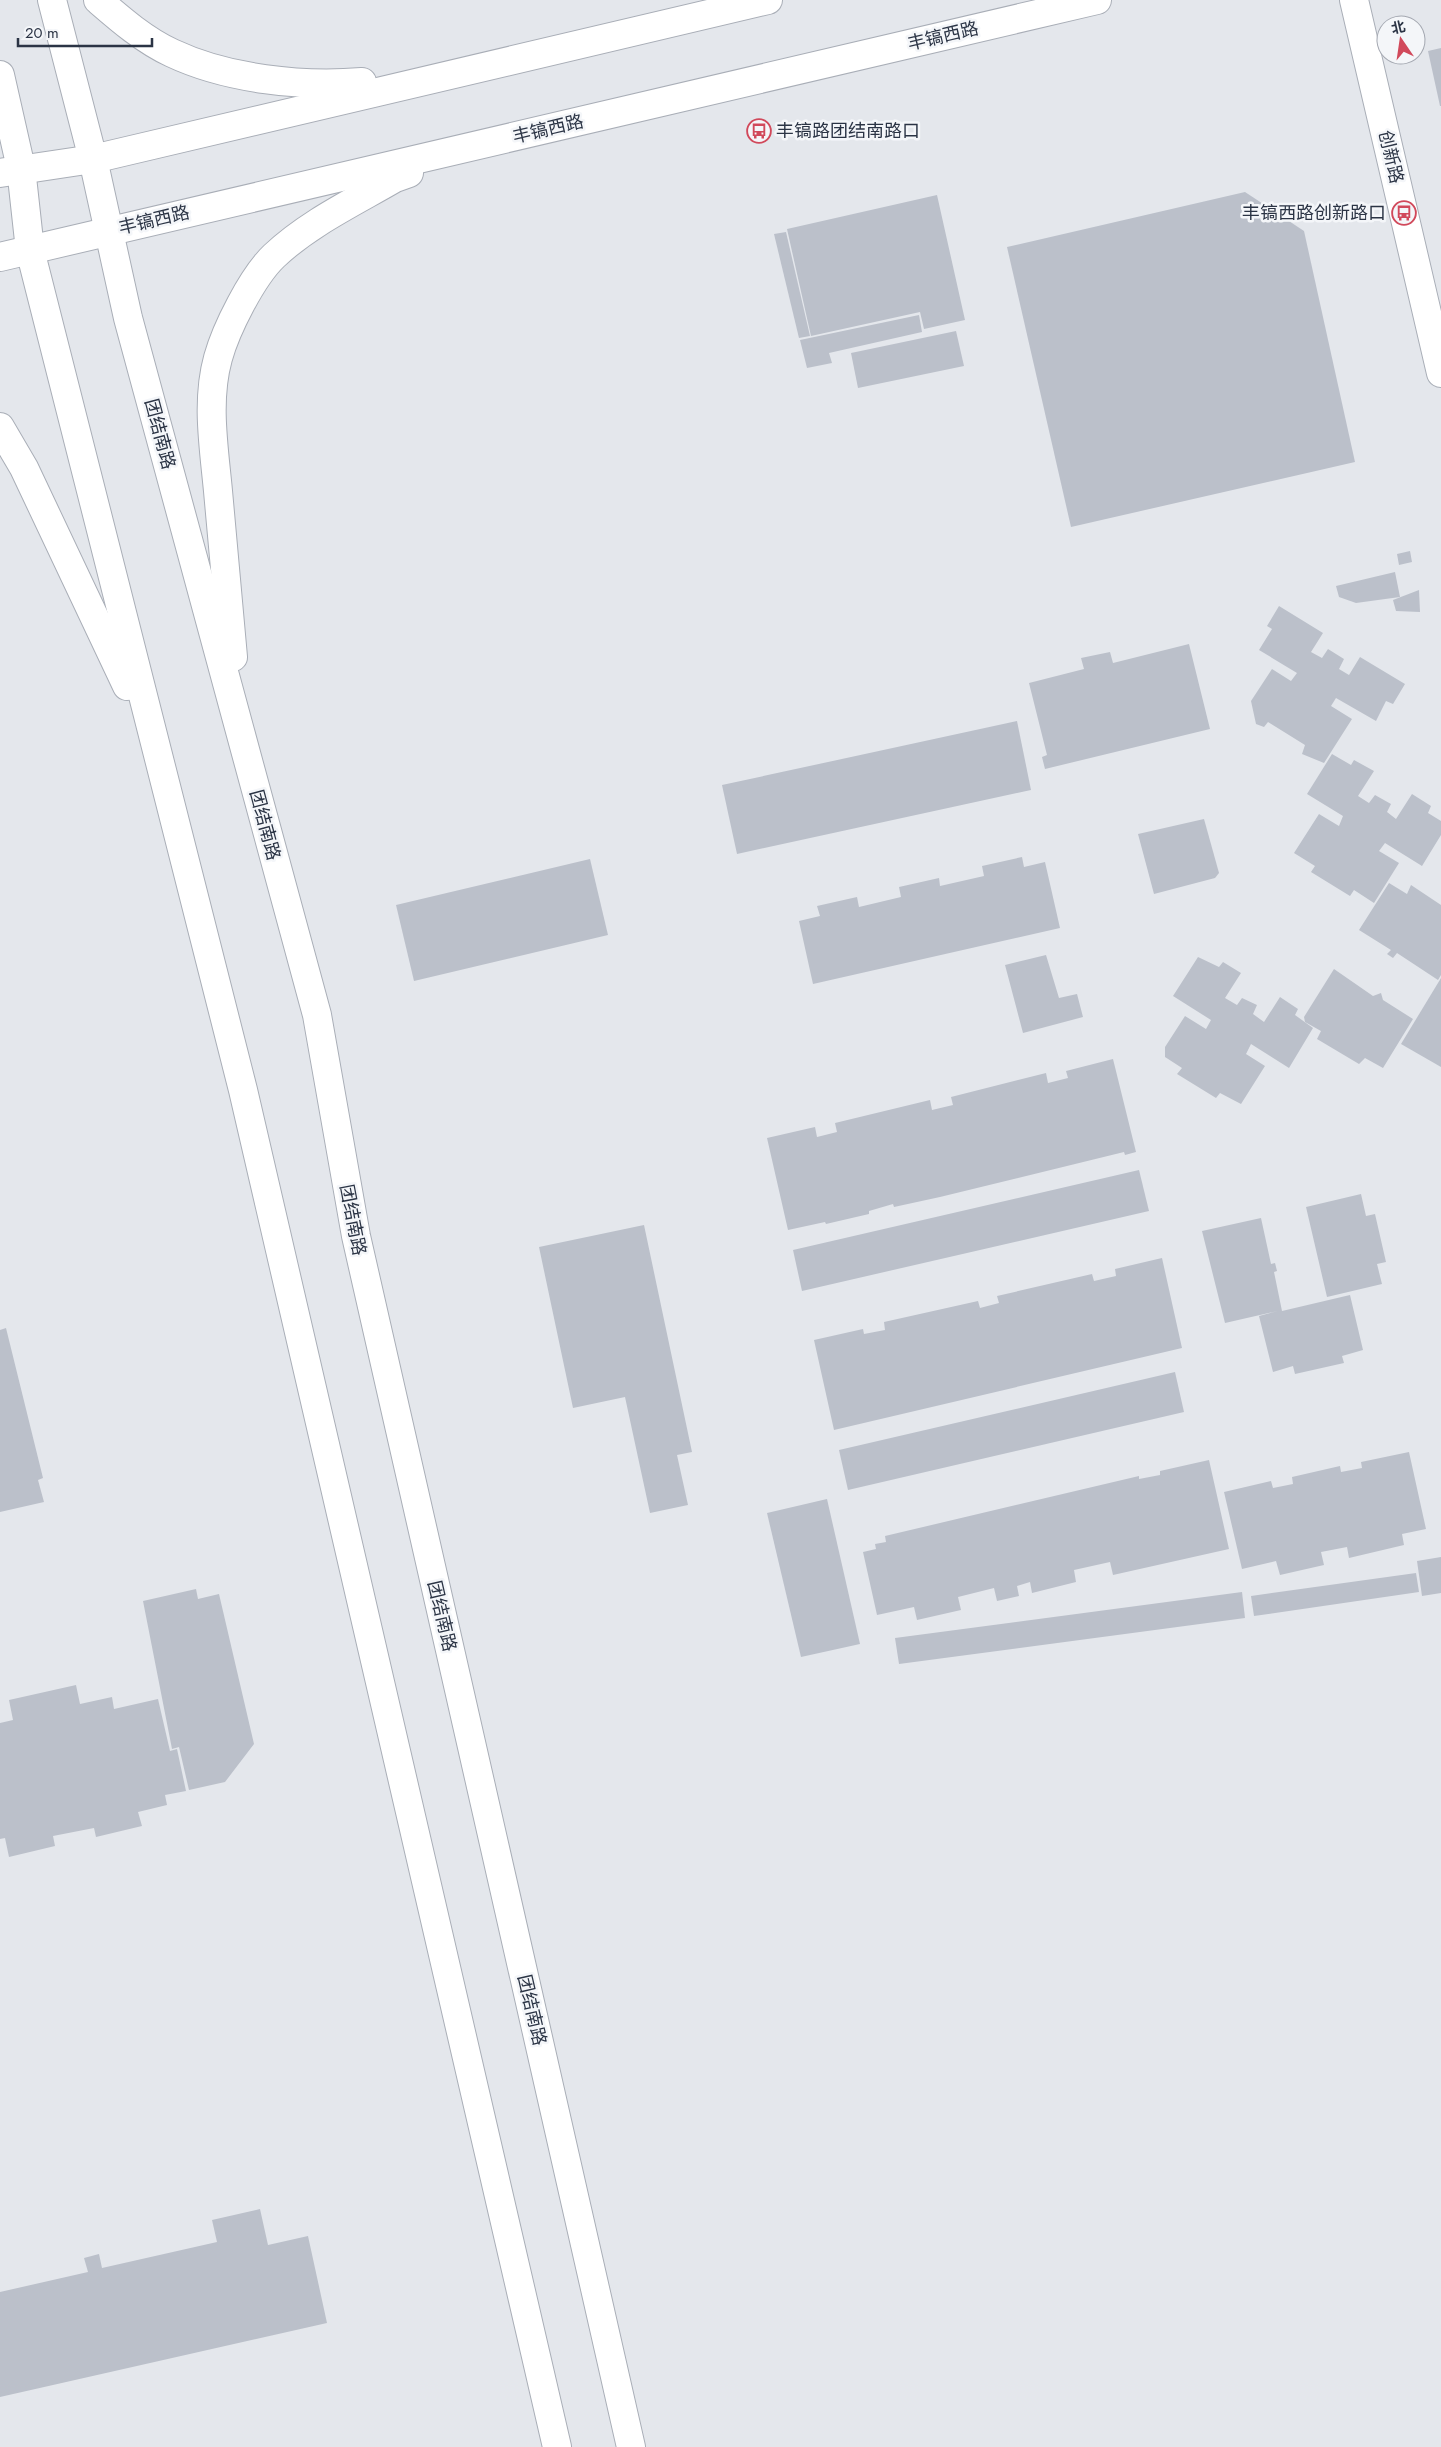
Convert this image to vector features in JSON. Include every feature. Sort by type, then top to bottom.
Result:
[{"type":"main road","name":"团结南路","points":[[52,0],[93,159],[131,328],[316,1015],[356,1236],[631,2447]]},
{"type":"main road","points":[[98,0],[127,25],[172,53],[240,75],[288,82],[340,84],[445,75]]},
{"type":"main road","points":[[11,171],[93,159],[768,0]]},
{"type":"main road","name":"丰镐西路","points":[[0,257],[108,230],[1097,0]]},
{"type":"main road","name":"创新路","points":[[1354,0],[1441,373]]},
{"type":"main road","points":[[0,75],[11,171],[243,1090],[557,2447]]},
{"type":"main road","points":[[240,731],[212,427],[218,359],[230,326],[252,286],[273,257],[306,230],[395,178],[491,142]]},
{"type":"main road","points":[[0,427],[24,468],[154,743]]},
{"type":"building","points":[[1441,48],[1441,106],[1440,106],[1428,51]]},
{"type":"building","points":[[1245,192],[1304,231],[1355,462],[1071,527],[1007,247]]},
{"type":"building","points":[[937,195],[965,320],[924,329],[920,312],[811,336],[787,229]]},
{"type":"building","points":[[786,232],[810,336],[799,338],[774,234]]},
{"type":"building","points":[[919,315],[922,332],[829,353],[832,363],[807,368],[800,340]]},
{"type":"building","points":[[956,331],[964,366],[858,388],[851,353]]},
{"type":"building","points":[[1410,551],[1412,562],[1399,565],[1397,554]]},
{"type":"building","points":[[1395,572],[1400,597],[1356,603],[1339,597],[1336,586]]},
{"type":"building","points":[[1419,590],[1420,612],[1396,611],[1393,600]]},
{"type":"building","points":[[1279,606],[1323,633],[1311,652],[1322,658],[1328,649],[1344,659],[1339,669],[1349,675],[1360,657],[1405,684],[1393,704],[1386,701],[1376,721],[1336,698],[1331,706],[1352,719],[1324,763],[1302,754],[1305,745],[1268,722],[1264,727],[1256,724],[1251,701],[1272,669],[1291,681],[1297,673],[1259,650],[1272,629],[1267,626]]},
{"type":"building","points":[[1189,644],[1210,729],[1045,769],[1042,757],[1047,755],[1029,683],[1084,669],[1081,658],[1110,652],[1113,663]]},
{"type":"building","points":[[1017,721],[1031,790],[737,854],[722,785]]},
{"type":"building","points":[[1332,754],[1351,765],[1354,760],[1374,771],[1358,796],[1369,803],[1375,795],[1391,804],[1387,812],[1396,819],[1412,794],[1431,806],[1428,813],[1441,821],[1441,835],[1422,866],[1385,843],[1379,851],[1399,863],[1374,903],[1354,890],[1350,896],[1311,872],[1315,866],[1294,853],[1319,814],[1339,826],[1343,816],[1307,794]]},
{"type":"building","points":[[1204,819],[1219,873],[1215,878],[1154,894],[1138,834]]},
{"type":"building","points":[[1022,857],[1024,867],[1045,862],[1060,928],[813,984],[799,921],[820,916],[817,906],[857,897],[859,907],[901,897],[899,887],[939,878],[940,886],[984,876],[982,866]]},
{"type":"building","points":[[590,859],[608,935],[414,981],[396,905]]},
{"type":"building","points":[[1389,883],[1407,894],[1411,885],[1441,905],[1441,975],[1438,980],[1397,953],[1393,958],[1387,954],[1391,950],[1359,930]]},
{"type":"building","points":[[1046,955],[1059,998],[1077,994],[1083,1017],[1023,1033],[1005,965]]},
{"type":"building","points":[[1198,957],[1219,967],[1223,962],[1241,973],[1225,998],[1237,1005],[1242,998],[1257,1005],[1253,1014],[1264,1022],[1280,997],[1298,1009],[1295,1015],[1313,1028],[1289,1068],[1251,1044],[1246,1054],[1265,1066],[1241,1104],[1220,1093],[1216,1098],[1177,1074],[1182,1068],[1165,1057],[1165,1047],[1185,1016],[1206,1029],[1211,1020],[1173,996]]},
{"type":"building","points":[[1334,969],[1373,996],[1381,993],[1383,1000],[1413,1019],[1383,1068],[1365,1058],[1359,1064],[1317,1039],[1321,1031],[1305,1022],[1304,1017]]},
{"type":"building","points":[[1441,978],[1441,1067],[1401,1044]]},
{"type":"building","points":[[1113,1059],[1136,1152],[1125,1155],[1124,1152],[940,1197],[894,1207],[893,1204],[869,1211],[869,1214],[826,1224],[825,1222],[788,1230],[767,1138],[815,1127],[817,1137],[837,1132],[835,1123],[930,1100],[932,1110],[953,1105],[951,1097],[1046,1073],[1048,1083],[1068,1078],[1066,1071]]},
{"type":"building","points":[[1139,1170],[1149,1211],[802,1291],[793,1250]]},
{"type":"building","points":[[1361,1194],[1366,1216],[1375,1214],[1386,1262],[1377,1264],[1382,1284],[1327,1297],[1306,1207]]},
{"type":"building","points":[[1261,1218],[1271,1264],[1275,1263],[1277,1271],[1274,1272],[1282,1311],[1350,1295],[1363,1350],[1342,1356],[1344,1363],[1295,1374],[1293,1366],[1273,1372],[1259,1316],[1278,1311],[1225,1323],[1202,1231]]},
{"type":"building","points":[[644,1225],[692,1452],[677,1455],[688,1505],[650,1513],[625,1397],[573,1408],[539,1247]]},
{"type":"building","points":[[1162,1258],[1182,1348],[834,1430],[814,1340],[863,1329],[864,1334],[885,1330],[884,1322],[978,1301],[980,1308],[999,1303],[997,1296],[1092,1274],[1094,1281],[1116,1276],[1115,1269]]},
{"type":"building","points":[[6,1328],[43,1478],[38,1480],[44,1502],[0,1512],[0,1330]]},
{"type":"building","points":[[1175,1372],[1184,1412],[848,1490],[839,1450]]},
{"type":"building","points":[[1409,1452],[1426,1529],[1402,1534],[1404,1545],[1349,1558],[1347,1547],[1321,1552],[1324,1565],[1280,1575],[1276,1561],[1242,1569],[1224,1492],[1271,1481],[1273,1488],[1293,1484],[1292,1477],[1340,1466],[1341,1472],[1362,1468],[1361,1462]]},
{"type":"building","points":[[1209,1460],[1229,1549],[1113,1575],[1110,1562],[1074,1570],[1076,1582],[1032,1593],[1030,1582],[1017,1586],[1019,1596],[997,1601],[994,1588],[958,1597],[961,1610],[917,1620],[914,1607],[877,1615],[863,1552],[876,1549],[875,1544],[886,1542],[885,1536],[1139,1476],[1139,1479],[1160,1475],[1160,1471]]},
{"type":"building","points":[[827,1499],[860,1644],[801,1657],[767,1513]]},
{"type":"building","points":[[1441,1557],[1441,1593],[1422,1596],[1417,1561]]},
{"type":"building","points":[[1416,1573],[1419,1592],[1254,1616],[1251,1596]]},
{"type":"building","points":[[196,1589],[198,1599],[219,1594],[254,1744],[225,1782],[189,1790],[179,1747],[172,1749],[143,1601]]},
{"type":"building","points":[[1242,1592],[1245,1618],[899,1664],[895,1638]]},
{"type":"building","points":[[76,1685],[80,1704],[112,1697],[114,1709],[158,1699],[170,1751],[177,1749],[186,1791],[165,1795],[167,1805],[138,1812],[142,1826],[96,1837],[94,1828],[53,1836],[55,1846],[9,1857],[5,1838],[0,1839],[0,1723],[13,1720],[9,1700]]},
{"type":"building","points":[[260,2209],[268,2245],[308,2236],[327,2323],[0,2397],[0,2292],[88,2272],[84,2258],[99,2254],[102,2268],[217,2242],[212,2220]]},
{"type":"place","name":"丰镐路团结南路口","points":[[759,131]]},
{"type":"place","name":"丰镐西路创新路口","points":[[1404,213]]}]
